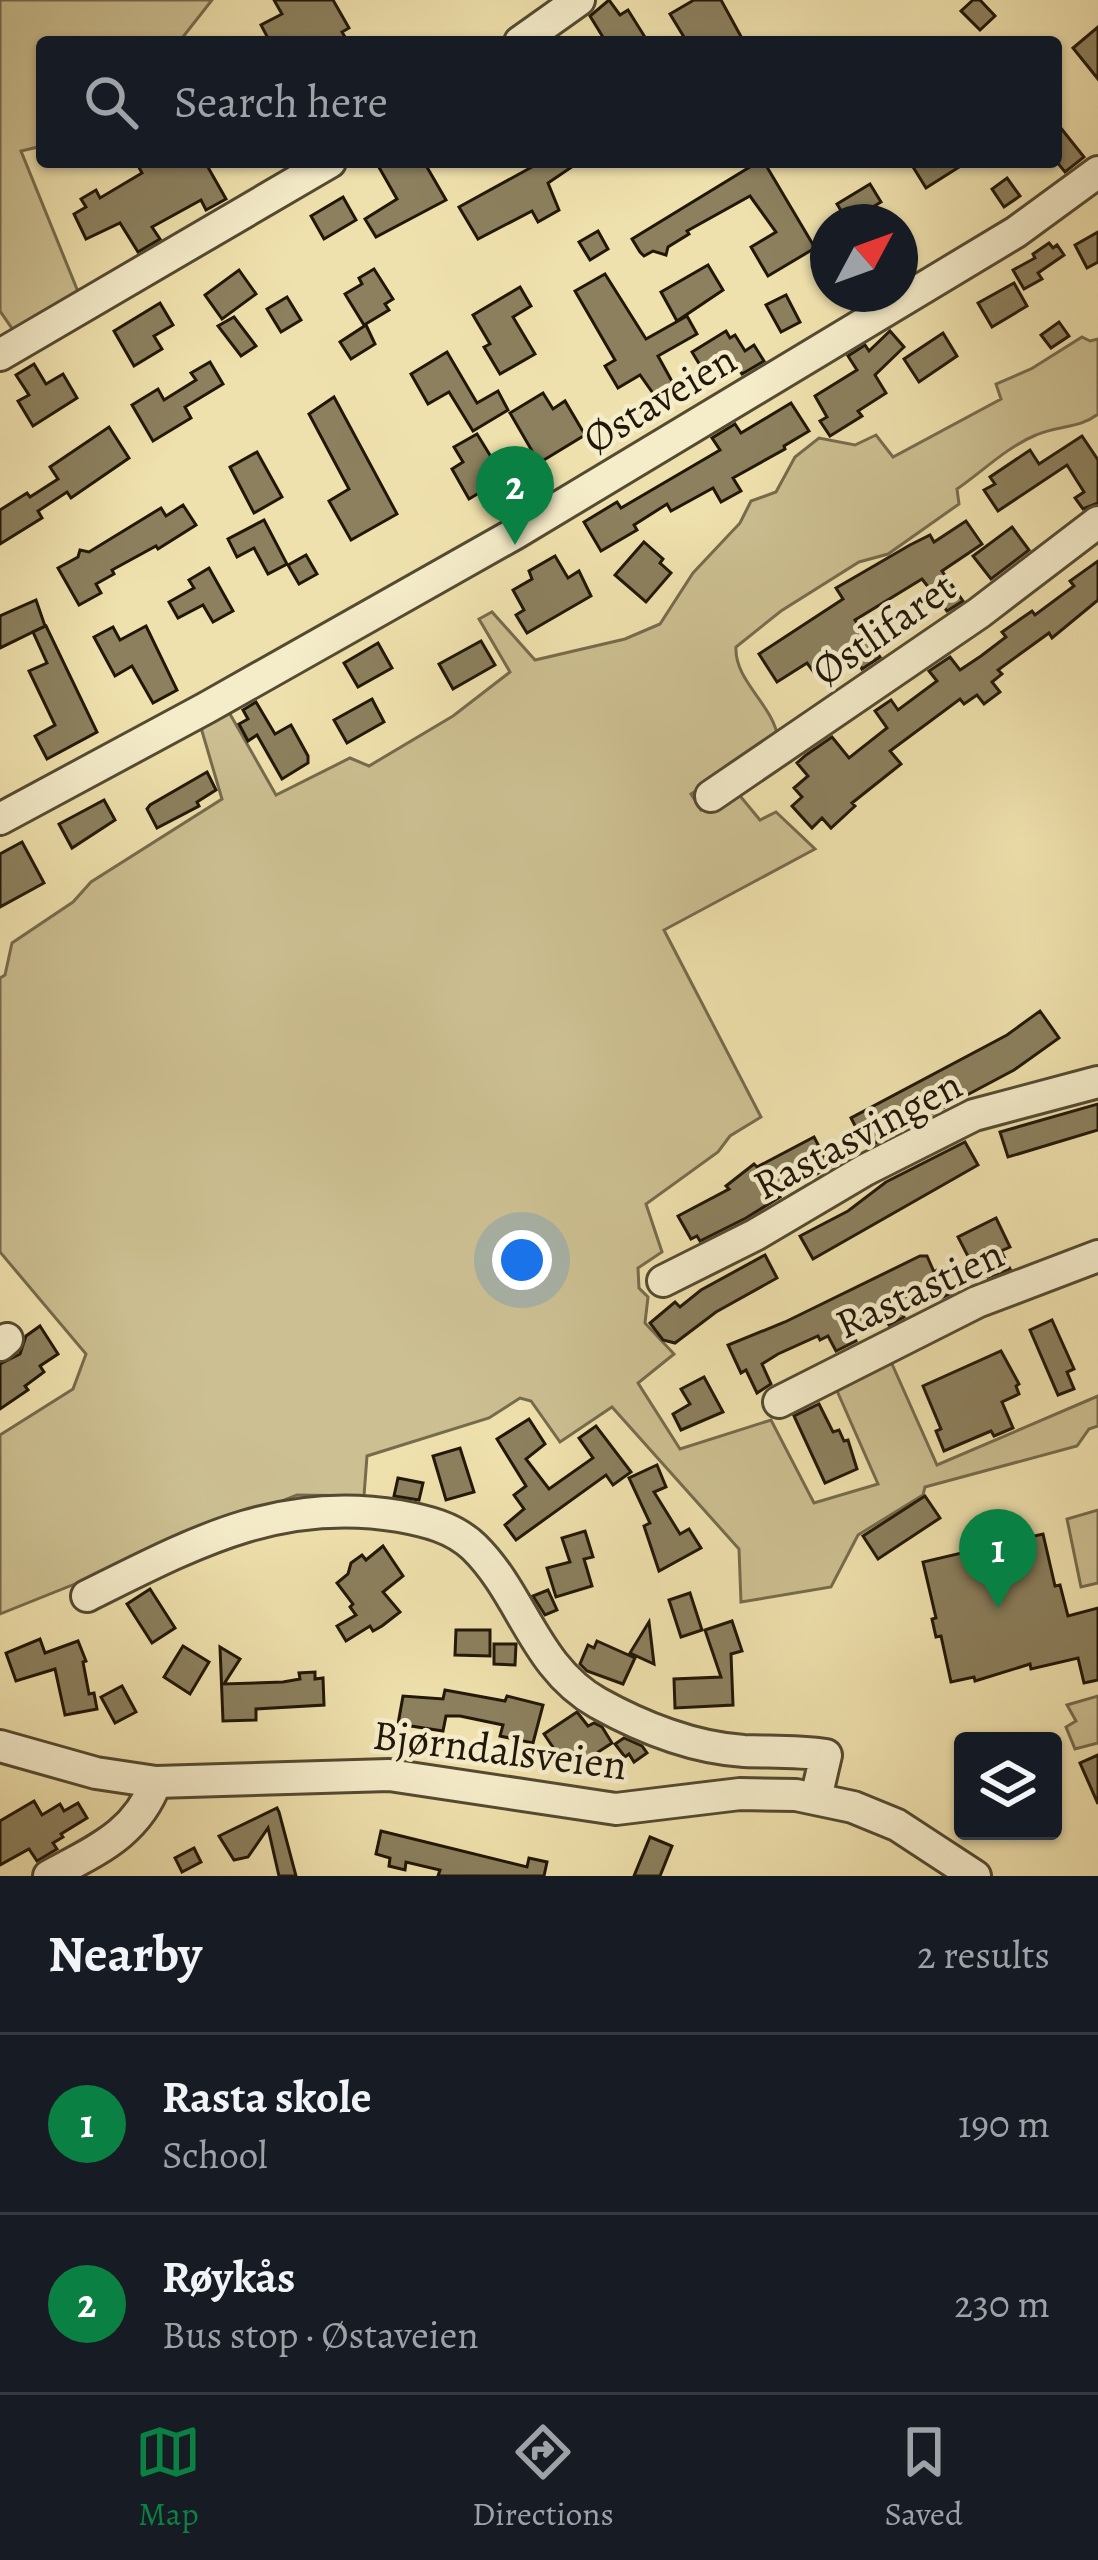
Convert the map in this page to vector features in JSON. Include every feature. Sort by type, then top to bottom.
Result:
[{"type":"street","points":[[528,36],[579,0]]},
{"type":"street","points":[[0,356],[320,168]]},
{"type":"street","name":"Østaveien","points":[[0,819],[206,709],[504,539],[1016,232],[1098,172]]},
{"type":"street","name":"Østlifaret","points":[[711,796],[980,613],[1098,522]]},
{"type":"street","name":"Rastasvingen","points":[[663,1281],[974,1114],[1098,1082]]},
{"type":"street","name":"Rastastien","points":[[779,1402],[976,1302],[1098,1256]]},
{"type":"street","points":[[87,1596],[173,1553],[273,1516],[364,1511],[433,1522],[474,1547],[545,1657],[595,1702],[659,1732],[710,1745],[826,1755],[815,1798]]},
{"type":"street","name":"Bjørndalsveien","points":[[0,1746],[96,1773],[156,1782],[389,1774],[616,1809],[740,1794],[815,1798],[853,1807],[897,1826],[975,1876]]},
{"type":"street","points":[[50,1876],[128,1829],[143,1813],[156,1782]]},
{"type":"shaded area","points":[[0,0],[212,0],[184,36],[36,36],[36,147],[21,151],[83,304],[18,337],[0,311]]},
{"type":"shaded area","points":[[1082,337],[1098,339],[1098,414],[1015,446],[957,489],[959,504],[888,554],[859,562],[781,611],[736,647],[741,671],[778,739],[691,794],[701,810],[729,793],[741,797],[760,820],[776,812],[815,849],[664,930],[761,1117],[646,1204],[662,1252],[638,1268],[639,1288],[648,1297],[645,1323],[674,1354],[638,1383],[680,1449],[771,1420],[814,1503],[878,1484],[834,1384],[888,1355],[937,1465],[1098,1396],[1098,1426],[1089,1429],[1077,1446],[925,1487],[923,1495],[858,1535],[831,1587],[741,1602],[739,1549],[612,1407],[560,1442],[531,1401],[520,1398],[489,1418],[367,1456],[364,1496],[297,1495],[0,1614],[0,1435],[73,1389],[86,1354],[0,1252],[0,978],[5,975],[12,943],[73,902],[91,882],[222,799],[199,721],[226,707],[276,795],[350,758],[369,766],[453,716],[510,672],[479,619],[492,612],[535,660],[625,639],[660,624],[693,573],[740,523],[751,501],[776,492],[795,457],[819,438],[855,445],[876,435],[893,457],[1001,399],[996,384],[1031,369]]},
{"type":"shaded area","points":[[1098,1510],[1098,1583],[1081,1587],[1067,1519]]},
{"type":"shaded area","points":[[1098,1696],[1098,1743],[1075,1749],[1066,1727],[1076,1721],[1067,1705]]},
{"type":"building","points":[[274,0],[333,0],[349,28],[342,32],[344,36],[267,36],[261,25],[282,14]]},
{"type":"building","points":[[609,0],[620,15],[628,10],[644,36],[602,36],[590,16]]},
{"type":"building","points":[[694,0],[721,0],[741,36],[683,36],[670,14]]},
{"type":"building","points":[[980,0],[995,16],[980,30],[961,11]]},
{"type":"building","points":[[1098,27],[1098,79],[1073,48]]},
{"type":"building","points":[[1062,130],[1084,157],[1065,172],[1062,168]]},
{"type":"building","points":[[139,168],[208,168],[226,199],[206,210],[201,200],[152,227],[160,239],[138,252],[120,223],[86,239],[74,214],[86,207],[81,199],[96,190],[100,198],[142,173]]},
{"type":"building","points":[[379,168],[427,168],[446,200],[376,237],[365,219],[397,199]]},
{"type":"building","points":[[530,168],[570,168],[548,183],[559,210],[538,222],[532,211],[478,239],[459,207]]},
{"type":"building","points":[[748,168],[768,168],[810,240],[810,251],[768,276],[751,247],[776,232],[750,196],[687,231],[668,247],[666,255],[640,252],[632,239]]},
{"type":"building","points":[[914,168],[958,168],[926,188]]},
{"type":"building","points":[[1007,178],[1020,196],[1004,207],[992,189]]},
{"type":"building","points":[[870,184],[881,202],[878,204],[837,204]]},
{"type":"building","points":[[343,197],[356,220],[324,239],[311,216]]},
{"type":"building","points":[[598,231],[608,249],[590,260],[579,242]]},
{"type":"building","points":[[1098,232],[1098,262],[1087,268],[1075,245]]},
{"type":"building","points":[[1049,243],[1064,255],[1038,273],[1042,279],[1024,289],[1013,270],[1035,258],[1033,254]]},
{"type":"building","points":[[708,265],[723,290],[677,321],[661,292]]},
{"type":"building","points":[[374,269],[393,299],[385,304],[389,310],[364,325],[345,294]]},
{"type":"building","points":[[239,270],[256,294],[222,319],[205,295]]},
{"type":"building","points":[[605,274],[646,339],[687,316],[697,334],[658,356],[674,385],[655,396],[640,375],[618,388],[605,366],[615,360],[575,291]]},
{"type":"building","points":[[1014,283],[1027,306],[992,327],[978,303]]},
{"type":"building","points":[[520,287],[531,306],[513,317],[535,354],[500,374],[473,315]]},
{"type":"building","points":[[786,295],[800,322],[781,332],[766,305]]},
{"type":"building","points":[[287,297],[301,320],[281,332],[267,309]]},
{"type":"building","points":[[160,303],[173,325],[154,336],[162,349],[134,366],[114,331]]},
{"type":"building","points":[[234,317],[256,346],[241,356],[218,326]]},
{"type":"building","points":[[1059,322],[1069,336],[1051,348],[1041,335]]},
{"type":"building","points":[[366,325],[375,344],[351,359],[340,342]]},
{"type":"building","points":[[726,331],[730,338],[735,335],[745,351],[754,345],[764,361],[742,374],[733,359],[706,375],[692,352]]},
{"type":"building","points":[[890,331],[904,347],[875,375],[886,393],[858,411],[862,416],[830,436],[820,421],[827,417],[815,396],[857,370],[848,356],[865,345],[869,351]]},
{"type":"building","points":[[943,333],[957,356],[919,382],[904,359]]},
{"type":"building","points":[[447,352],[477,403],[498,391],[508,410],[473,431],[449,392],[428,404],[411,374]]},
{"type":"building","points":[[210,362],[223,384],[185,407],[191,418],[153,441],[132,405],[158,389],[164,400],[196,380],[191,373]]},
{"type":"building","points":[[34,364],[46,384],[63,374],[77,398],[33,426],[18,401],[29,395],[16,375]]},
{"type":"building","points":[[543,393],[553,409],[565,401],[585,435],[539,463],[510,413]]},
{"type":"building","points":[[334,397],[397,514],[351,540],[329,501],[349,489],[309,414]]},
{"type":"building","points":[[791,403],[809,431],[733,478],[741,491],[721,502],[713,488],[671,511],[667,504],[634,525],[637,530],[601,551],[584,522],[617,502],[621,508],[720,450],[712,438],[735,424],[741,433]]},
{"type":"building","points":[[109,427],[129,458],[71,498],[67,492],[38,511],[42,518],[0,544],[0,510],[58,479],[50,467]]},
{"type":"building","points":[[477,434],[504,478],[469,499],[452,469],[463,462],[454,447]]},
{"type":"building","points":[[1082,436],[1098,460],[1098,503],[1083,509],[1075,498],[1084,492],[1067,465],[998,511],[984,490],[995,484],[990,477],[1030,450],[1039,464]]},
{"type":"building","points":[[257,452],[282,497],[254,513],[230,467]]},
{"type":"building","points":[[183,505],[196,525],[112,570],[114,574],[96,584],[101,593],[79,605],[58,568],[78,557],[80,550],[89,552],[161,508],[166,516]]},
{"type":"building","points":[[264,520],[287,564],[268,574],[254,548],[237,557],[228,539]]},
{"type":"building","points":[[966,521],[982,544],[942,571],[963,601],[947,611],[922,579],[855,620],[880,657],[862,669],[848,654],[816,675],[807,663],[777,682],[759,654],[843,599],[836,588],[910,545],[930,535],[934,542]]},
{"type":"building","points":[[1012,527],[1029,550],[991,579],[973,556]]},
{"type":"building","points":[[644,542],[671,573],[646,602],[615,575]]},
{"type":"building","points":[[306,555],[317,574],[299,584],[288,565]]},
{"type":"building","points":[[555,556],[568,578],[579,571],[591,596],[527,633],[516,615],[524,610],[513,590],[532,579],[529,571]]},
{"type":"building","points":[[1098,561],[1098,600],[1052,638],[1049,633],[998,670],[1002,674],[992,682],[1000,692],[984,704],[977,695],[964,704],[960,699],[890,751],[901,764],[852,803],[855,806],[831,828],[822,818],[812,828],[792,806],[802,797],[794,788],[808,776],[797,763],[806,755],[832,737],[849,758],[887,728],[875,711],[891,700],[898,710],[937,681],[929,671],[950,657],[960,670],[981,656],[1006,637],[1002,632],[1032,611],[1035,615]]},
{"type":"building","points":[[209,568],[233,611],[213,622],[203,605],[178,618],[169,602],[194,588],[189,580]]},
{"type":"building","points":[[36,600],[45,626],[0,648],[0,616]]},
{"type":"building","points":[[46,626],[97,732],[47,759],[35,736],[55,725],[29,671],[47,663],[33,632]]},
{"type":"building","points":[[146,626],[177,690],[153,703],[132,666],[115,676],[94,637],[113,627],[120,640]]},
{"type":"building","points":[[481,641],[495,665],[453,689],[439,664]]},
{"type":"building","points":[[378,643],[392,668],[358,687],[344,663]]},
{"type":"building","points":[[372,699],[384,722],[347,743],[334,720]]},
{"type":"building","points":[[256,702],[275,734],[291,725],[308,756],[308,763],[282,779],[257,735],[248,741],[239,724],[248,719],[243,710]]},
{"type":"building","points":[[207,772],[216,790],[197,802],[199,806],[157,828],[147,809],[150,805]]},
{"type":"building","points":[[104,800],[115,820],[72,848],[59,824]]},
{"type":"building","points":[[22,842],[44,883],[0,907],[0,854]]},
{"type":"building","points":[[1040,1011],[1059,1038],[1014,1070],[886,1138],[873,1144],[869,1138],[863,1141],[851,1118],[1007,1035]]},
{"type":"building","points":[[1098,1104],[1098,1130],[1008,1157],[1000,1132]]},
{"type":"building","points":[[814,1137],[830,1167],[778,1194],[746,1218],[700,1241],[697,1236],[691,1239],[678,1216],[729,1189],[726,1186],[754,1164],[757,1167]]},
{"type":"building","points":[[965,1142],[978,1165],[813,1259],[800,1236],[848,1211],[886,1182]]},
{"type":"building","points":[[996,1218],[1010,1247],[1001,1251],[1010,1269],[988,1277],[981,1262],[973,1266],[958,1237]]},
{"type":"building","points":[[765,1255],[777,1278],[716,1312],[675,1343],[663,1340],[650,1323],[675,1302],[680,1307]]},
{"type":"building","points":[[927,1256],[934,1272],[942,1267],[954,1292],[939,1299],[932,1284],[897,1301],[904,1317],[889,1325],[885,1316],[853,1333],[856,1341],[836,1351],[828,1336],[820,1340],[818,1336],[778,1354],[762,1364],[771,1384],[757,1393],[746,1370],[741,1373],[728,1345]]},
{"type":"building","points":[[1052,1320],[1074,1369],[1067,1372],[1074,1389],[1058,1395],[1030,1330]]},
{"type":"building","points":[[40,1326],[58,1354],[40,1366],[44,1372],[25,1386],[28,1390],[0,1409],[0,1364],[20,1354],[26,1336]]},
{"type":"building","points":[[1001,1351],[1019,1384],[1019,1394],[1002,1402],[1013,1428],[994,1436],[991,1431],[944,1451],[936,1431],[941,1429],[923,1386]]},
{"type":"building","points":[[704,1377],[723,1412],[681,1430],[673,1414],[690,1404],[681,1389]]},
{"type":"building","points":[[819,1404],[833,1432],[839,1430],[844,1441],[848,1440],[857,1469],[825,1483],[794,1416]]},
{"type":"building","points":[[529,1419],[545,1444],[526,1459],[549,1489],[593,1458],[579,1438],[596,1426],[631,1472],[613,1485],[606,1475],[516,1540],[505,1525],[524,1509],[514,1495],[526,1486],[497,1439]]},
{"type":"building","points":[[460,1448],[474,1492],[446,1500],[433,1456]]},
{"type":"building","points":[[657,1465],[666,1487],[654,1492],[680,1534],[689,1529],[701,1548],[659,1571],[644,1526],[650,1523],[629,1478]]},
{"type":"building","points":[[398,1478],[423,1483],[419,1500],[394,1496]]},
{"type":"building","points":[[925,1496],[940,1518],[878,1559],[863,1536]]},
{"type":"building","points":[[585,1531],[593,1557],[584,1559],[592,1586],[556,1597],[547,1568],[570,1562],[562,1538]]},
{"type":"building","points":[[1043,1534],[1055,1586],[1060,1585],[1068,1616],[1098,1608],[1098,1680],[1084,1683],[1078,1658],[951,1682],[941,1636],[936,1637],[923,1562]]},
{"type":"building","points":[[383,1546],[403,1576],[383,1592],[400,1612],[373,1631],[370,1626],[346,1641],[337,1626],[356,1615],[337,1583],[348,1574],[351,1563],[362,1555],[366,1560]]},
{"type":"building","points":[[150,1589],[175,1628],[152,1643],[127,1604]]},
{"type":"building","points":[[548,1590],[557,1610],[545,1615],[533,1596]]},
{"type":"building","points":[[690,1593],[702,1630],[681,1637],[669,1600]]},
{"type":"building","points":[[732,1621],[742,1651],[731,1654],[733,1705],[675,1708],[674,1679],[721,1677],[705,1630]]},
{"type":"building","points":[[649,1622],[654,1664],[630,1653]]},
{"type":"building","points":[[456,1630],[490,1630],[490,1656],[455,1655]]},
{"type":"building","points":[[40,1639],[45,1653],[78,1641],[86,1661],[89,1694],[94,1693],[97,1709],[65,1715],[55,1669],[16,1681],[6,1653]]},
{"type":"building","points":[[597,1641],[635,1658],[623,1684],[580,1664],[588,1645],[594,1648]]},
{"type":"building","points":[[494,1644],[516,1644],[515,1665],[494,1664]]},
{"type":"building","points":[[183,1646],[209,1662],[190,1694],[164,1677]]},
{"type":"building","points":[[220,1647],[240,1659],[224,1684],[283,1682],[300,1679],[299,1673],[315,1672],[315,1679],[323,1678],[324,1705],[256,1709],[256,1720],[223,1721]]},
{"type":"building","points":[[122,1686],[136,1712],[115,1723],[101,1697]]},
{"type":"building","points":[[445,1690],[543,1705],[533,1743],[500,1736],[503,1725],[460,1716],[446,1716],[443,1731],[398,1724],[403,1696],[443,1699]]},
{"type":"building","points":[[577,1712],[588,1726],[602,1727],[612,1743],[575,1767],[571,1761],[565,1765],[544,1734]]},
{"type":"building","points":[[624,1738],[647,1753],[634,1762],[629,1754],[625,1757],[615,1744]]},
{"type":"building","points":[[1098,1755],[1098,1804],[1080,1763]]},
{"type":"building","points":[[34,1801],[42,1815],[60,1804],[64,1811],[78,1803],[87,1818],[61,1834],[53,1843],[57,1849],[37,1861],[29,1849],[0,1865],[0,1821]]},
{"type":"building","points":[[277,1808],[296,1876],[279,1876],[268,1828],[248,1857],[234,1860],[219,1836]]},
{"type":"building","points":[[381,1831],[527,1867],[529,1858],[547,1862],[544,1876],[438,1876],[440,1870],[406,1862],[405,1870],[389,1866],[390,1858],[376,1854]]},
{"type":"building","points":[[650,1837],[672,1846],[660,1876],[634,1876]]},
{"type":"building","points":[[194,1848],[201,1862],[182,1872],[175,1858]]},
{"type":"place","name":"Røykås","points":[[515,545]]},
{"type":"place","name":"Rasta skole","points":[[998,1608]]}]
